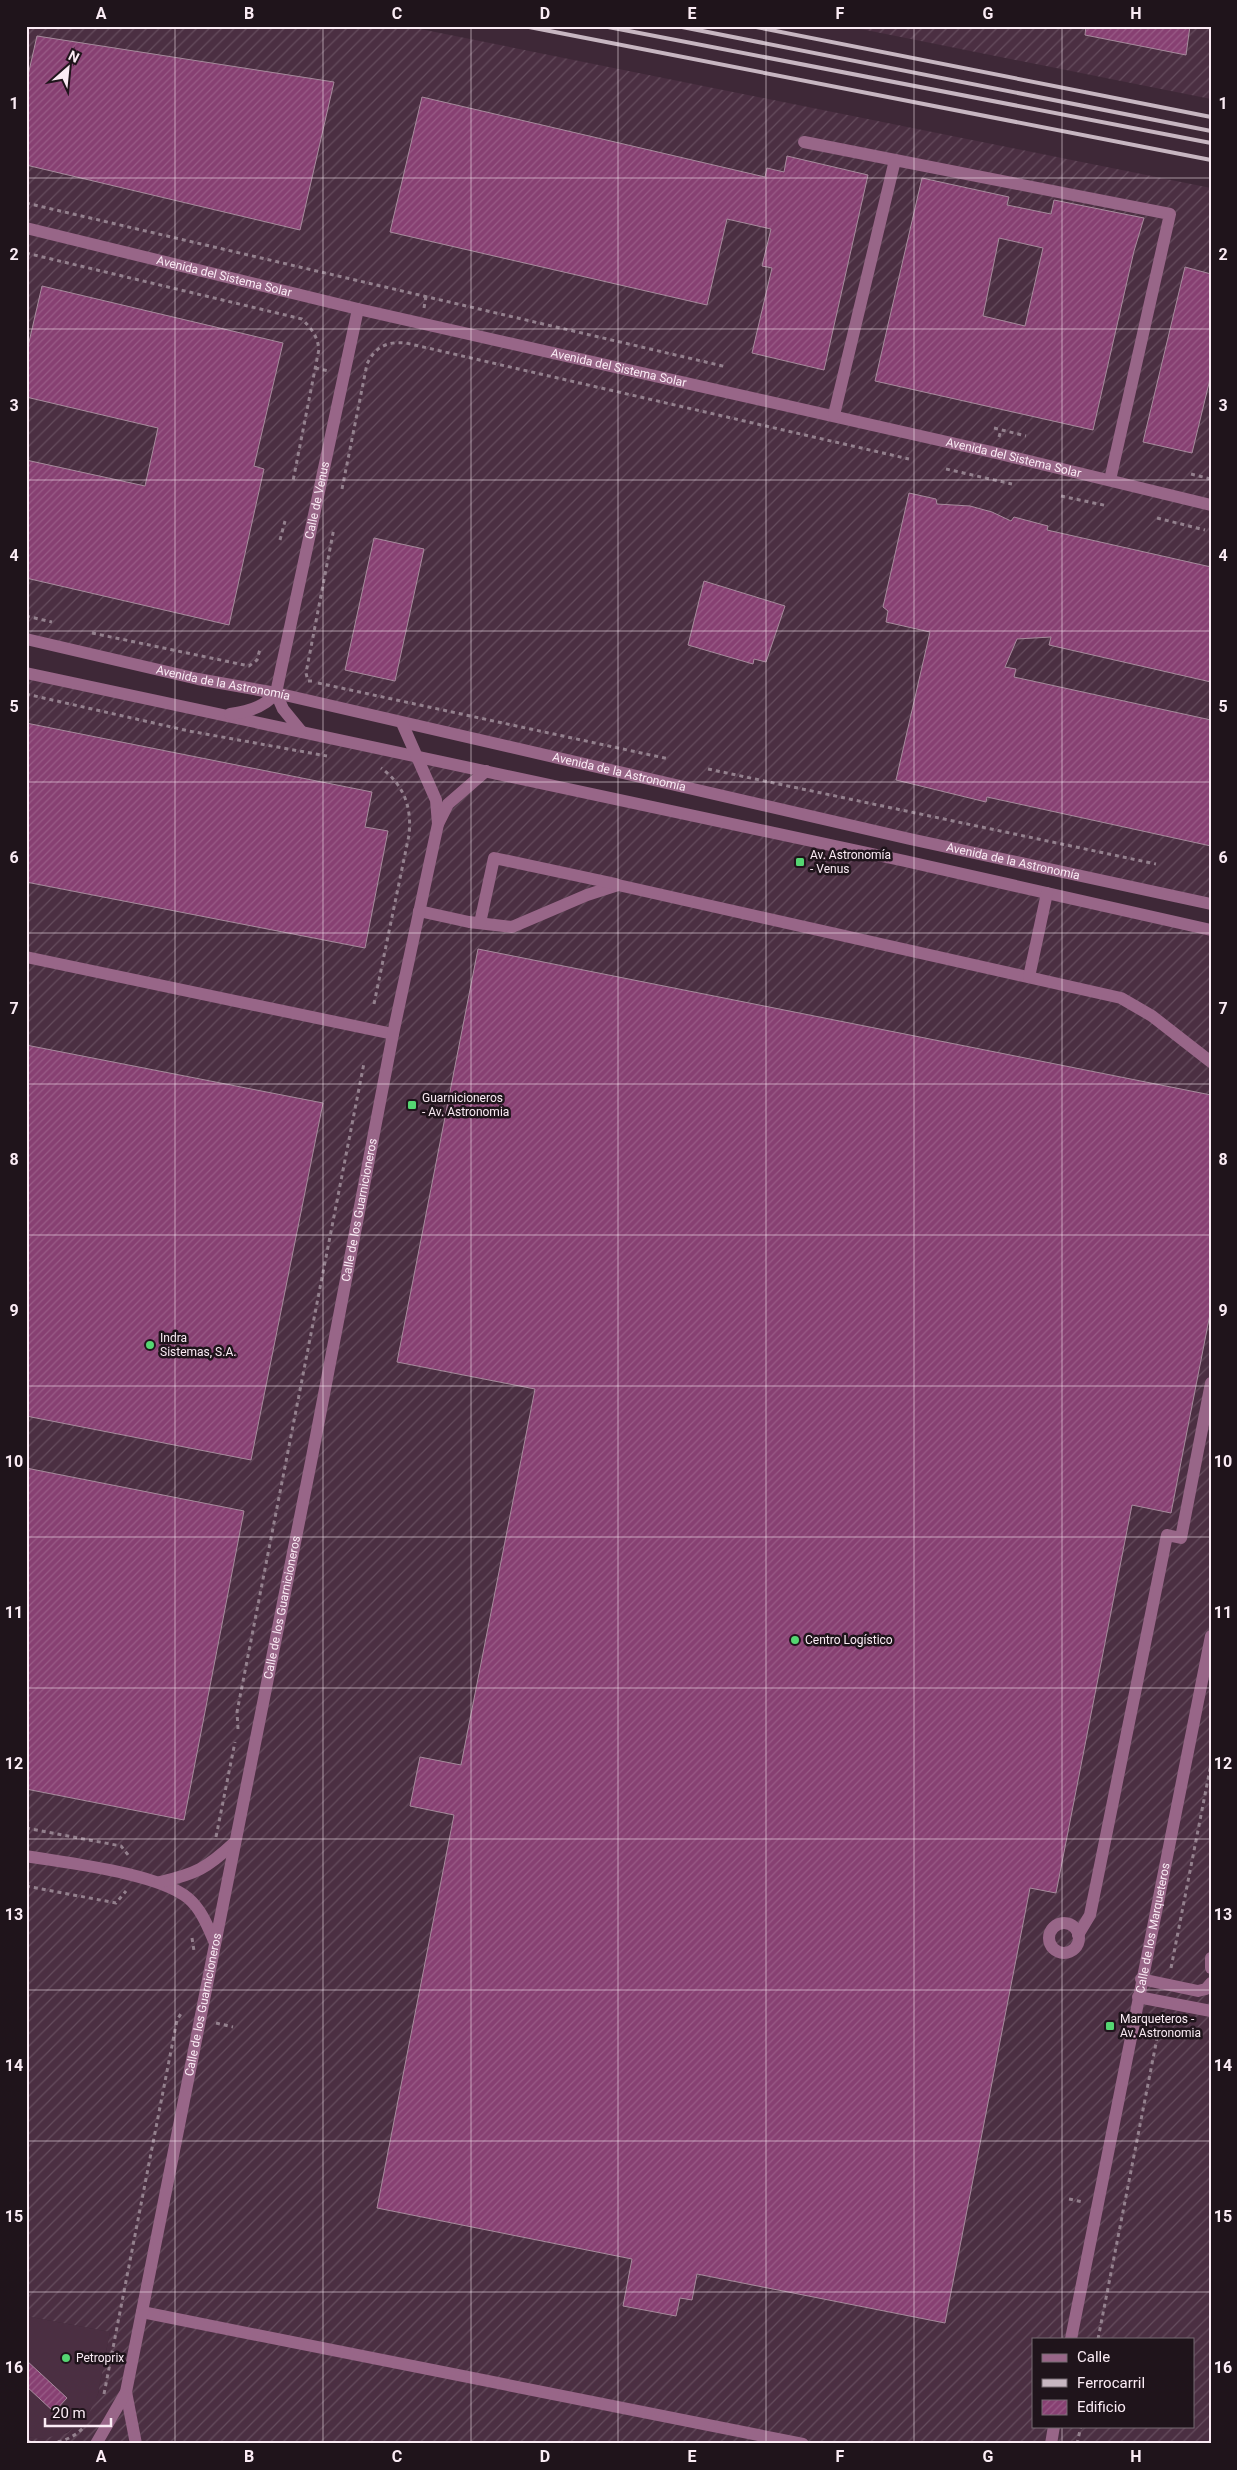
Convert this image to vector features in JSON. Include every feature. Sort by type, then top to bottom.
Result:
[{"type":"street","points":[[804,142],[1170,214],[1110,480]]},
{"type":"street","points":[[834,416],[895,160]]},
{"type":"street","name":"Avenida del Sistema Solar","points":[[26,228],[358,309],[834,416],[1211,504]]},
{"type":"street","name":"Calle de Venus","points":[[276,693],[358,309]]},
{"type":"street","name":"Avenida de la Astronomía","points":[[26,639],[198,679],[276,693],[402,724],[910,839],[1211,904]]},
{"type":"street","name":"Avenida de la Astronomía","points":[[26,673],[417,756],[1211,930]]},
{"type":"street","points":[[224,715],[254,708],[270,701],[276,693],[283,709],[301,732]]},
{"type":"street","name":"Calle de los Guarnicioneros","points":[[402,724],[436,800],[438,824]]},
{"type":"street","name":"Calle de los Guarnicioneros","points":[[96,2444],[126,2392],[312,1457],[393,1034],[438,824],[448,804],[486,771]]},
{"type":"street","points":[[480,924],[494,858],[1121,998],[1152,1016],[1211,1062]]},
{"type":"street","points":[[419,911],[480,924],[512,927],[586,895],[618,885]]},
{"type":"street","points":[[1029,977],[1047,893]]},
{"type":"street","points":[[26,957],[393,1034]]},
{"type":"street","points":[[1078,1935],[1090,1915],[1167,1534],[1181,1538],[1211,1384]]},
{"type":"street","name":"Calle de los Marqueteros","points":[[1071,2338],[1141,1979],[1211,1636]]},
{"type":"street","points":[[160,1882],[191,1875],[217,1858],[234,1843]]},
{"type":"street","points":[[26,1856],[160,1882],[188,1898],[206,1920],[214,1943]]},
{"type":"street","points":[[1211,1958],[1211,1968]]},
{"type":"street","points":[[1141,1979],[1198,1990],[1206,1989],[1211,1983]]},
{"type":"street","points":[[1138,1997],[1211,2011]]},
{"type":"street","points":[[142,2312],[803,2444]]},
{"type":"street","name":"Calle de los Guarnicioneros","points":[[126,2392],[136,2444]]},
{"type":"street","points":[[1051,2444],[1054,2428]]},
{"type":"path","points":[[26,203],[727,366]]},
{"type":"path","points":[[26,253],[302,319],[317,338],[319,349],[293,481]]},
{"type":"path","points":[[342,489],[367,364],[372,353],[380,347],[393,342],[406,343],[909,460]]},
{"type":"path","points":[[994,428],[1026,436]]},
{"type":"path","points":[[946,469],[1012,484]]},
{"type":"path","points":[[1191,474],[1211,479]]},
{"type":"path","points":[[1061,496],[1108,506]]},
{"type":"path","points":[[1157,518],[1205,530]]},
{"type":"path","points":[[280,540],[285,521]]},
{"type":"path","points":[[334,528],[306,673],[308,681],[669,759]]},
{"type":"path","points":[[26,616],[52,622]]},
{"type":"path","points":[[92,633],[250,666],[257,660],[260,649]]},
{"type":"path","points":[[26,694],[188,731],[323,757],[335,756]]},
{"type":"path","points":[[374,1004],[409,835],[411,817],[408,801],[399,785],[379,766]]},
{"type":"path","points":[[708,769],[1156,864]]},
{"type":"path","points":[[211,1842],[216,1837],[239,1726],[236,1712],[364,1063]]},
{"type":"path","points":[[1168,1984],[1211,1764]]},
{"type":"path","points":[[26,1828],[121,1846],[132,1860]]},
{"type":"path","points":[[26,1886],[116,1904],[126,1891],[136,1894]]},
{"type":"path","points":[[191,1934],[194,1950],[193,1959]]},
{"type":"path","points":[[1098,2338],[1164,2002]]},
{"type":"path","points":[[103,2398],[177,2020],[181,2015],[183,2006]]},
{"type":"path","points":[[26,2442],[54,2444],[69,2440],[87,2425]]},
{"type":"path","points":[[1078,2444],[1081,2428]]},
{"type":"shaded area","points":[[26,26],[405,26],[1211,188],[1211,904],[26,639]]},
{"type":"shaded area","points":[[846,26],[1211,26],[1211,99]]},
{"type":"shaded area","points":[[26,673],[1211,930],[1211,2444],[26,2444],[26,2437],[41,2439],[67,2433],[87,2417],[98,2394],[110,2332],[26,2316]]},
{"type":"shaded area","name":"Petroprix","points":[[26,2316],[110,2332],[98,2394],[92,2410],[82,2423],[59,2437],[41,2439],[26,2437]]},
{"type":"building","points":[[1086,26],[1190,26],[1186,55],[1085,35]]},
{"type":"building","points":[[37,36],[334,82],[300,230],[26,165],[26,84]]},
{"type":"building","points":[[422,97],[765,177],[767,168],[784,172],[787,156],[868,175],[824,370],[752,353],[772,268],[762,266],[771,229],[727,219],[707,305],[390,232]]},
{"type":"building","points":[[922,178],[1009,197],[1007,205],[1051,214],[1054,200],[1144,218],[1134,251],[1093,430],[875,381]],"holes":[[[999,238],[1043,248],[1025,326],[983,316]]]},
{"type":"building","points":[[1185,267],[1211,274],[1211,375],[1192,453],[1143,442]]},
{"type":"building","points":[[42,286],[283,343],[254,466],[264,469],[229,625],[26,578],[26,460],[145,486],[158,428],[26,397],[26,355]]},
{"type":"building","points":[[909,493],[936,499],[937,504],[970,506],[992,512],[1011,521],[1014,517],[1048,526],[1047,530],[1211,567],[1211,682],[1049,645],[1051,637],[1017,639],[1005,667],[1016,669],[1014,677],[1211,720],[1211,846],[987,797],[986,802],[896,780],[930,632],[886,622],[888,611],[883,607]]},
{"type":"building","points":[[374,538],[424,549],[395,681],[345,670]]},
{"type":"building","points":[[704,581],[785,606],[766,662],[754,659],[753,664],[688,645]]},
{"type":"building","points":[[26,723],[372,792],[365,827],[388,831],[365,948],[26,882]]},
{"type":"building","name":"Centro Logístico","points":[[478,949],[1211,1095],[1211,1309],[1171,1513],[1132,1505],[1056,1893],[1030,1888],[945,2323],[697,2274],[692,2300],[680,2298],[676,2316],[623,2306],[632,2259],[377,2208],[454,1815],[410,1806],[420,1757],[461,1765],[535,1389],[397,1362]]},
{"type":"building","points":[[26,1045],[323,1103],[251,1460],[26,1416]]},
{"type":"building","points":[[26,1468],[244,1511],[184,1820],[26,1789]]},
{"type":"building","points":[[26,2360],[67,2398],[54,2412],[26,2386]]},
{"type":"railway","points":[[524,26],[1211,160]]},
{"type":"railway","points":[[603,26],[1211,143]]},
{"type":"railway","points":[[677,26],[1211,131]]},
{"type":"railway","points":[[751,26],[1211,117]]},
{"type":"place","name":"Av. Astronomía - Venus","points":[[800,862]]},
{"type":"place","name":"Guarnicioneros - Av. Astronomia","points":[[412,1105]]},
{"type":"place","name":"Indra Sistemas, S.A.","points":[[150,1345]]},
{"type":"place","name":"Centro Logístico","points":[[795,1640]]},
{"type":"place","name":"Marqueteros - Av. Astronomia","points":[[1110,2026]]},
{"type":"place","name":"Petroprix","points":[[66,2358]]}]
